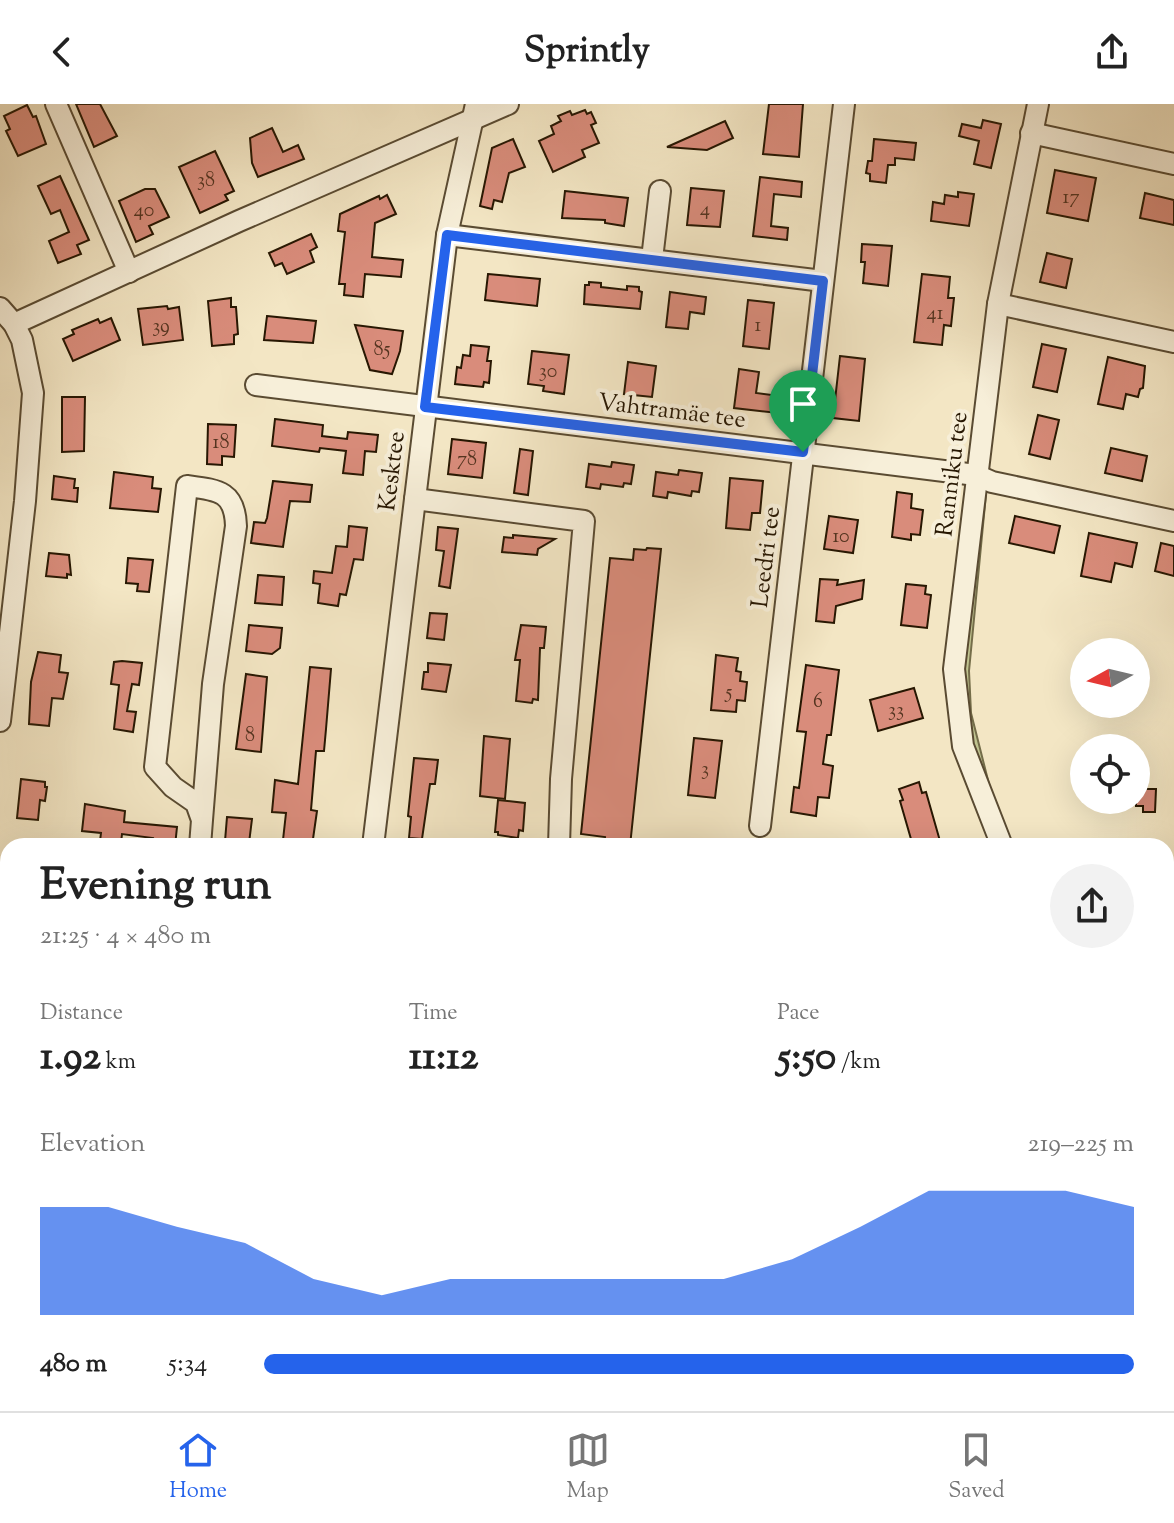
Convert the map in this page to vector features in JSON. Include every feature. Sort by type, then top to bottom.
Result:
[{"type":"street","points":[[56,104],[129,272]]},
{"type":"street","points":[[14,324],[474,112],[508,104]]},
{"type":"street","name":"Leedri tee","points":[[760,826],[844,104]]},
{"type":"street","name":"Ranniku tee","points":[[999,838],[963,746],[954,669],[998,304],[1038,104]]},
{"type":"street","name":"Kesktee","points":[[374,838],[447,235],[474,112]]},
{"type":"street","points":[[1031,133],[1174,164]]},
{"type":"street","points":[[652,259],[660,191]]},
{"type":"street","points":[[447,235],[823,281]]},
{"type":"street","points":[[998,304],[1174,342]]},
{"type":"street","points":[[0,308],[14,324],[22,340],[33,393],[25,501],[0,721]]},
{"type":"street","name":"Vahtramäe tee","points":[[256,385],[976,475],[992,482],[1174,521]]},
{"type":"street","points":[[201,838],[213,684],[236,510],[218,490],[187,486],[155,767],[173,787],[196,803],[202,820]]},
{"type":"street","points":[[415,499],[584,521],[561,779],[559,838]]},
{"type":"green space","points":[[986,494],[969,671],[971,713],[991,792],[975,757],[968,722],[964,659],[981,504]]},
{"type":"building","points":[[76,104],[100,104],[117,136],[94,147]]},
{"type":"building","points":[[769,104],[803,104],[799,157],[763,154]]},
{"type":"building","points":[[27,105],[33,117],[36,116],[46,144],[18,156],[6,131],[10,129],[4,116]]},
{"type":"building","points":[[585,110],[587,114],[591,112],[596,123],[591,125],[599,143],[582,150],[585,157],[553,172],[539,141],[554,134],[551,126],[561,121],[558,116]]},
{"type":"building","points":[[983,120],[1001,124],[991,168],[974,164],[979,141],[959,136],[962,124],[981,128]]},
{"type":"building","points":[[725,121],[733,138],[707,150],[667,147]]},
{"type":"building","points":[[272,128],[283,152],[298,145],[304,159],[258,177],[252,163],[250,138]]},
{"type":"building","points":[[513,139],[525,167],[509,173],[502,202],[494,200],[492,209],[480,206],[492,148]]},
{"type":"building","points":[[874,139],[916,143],[914,160],[895,158],[895,165],[888,165],[886,183],[870,181],[870,174],[866,173],[868,161],[872,161]]},
{"type":"building","points":[[215,151],[234,191],[225,195],[228,200],[200,213],[179,167]]},
{"type":"building","points":[[1055,170],[1096,178],[1088,221],[1047,213]]},
{"type":"building","points":[[60,176],[89,240],[77,245],[81,254],[58,263],[49,241],[69,232],[60,210],[51,214],[38,186]]},
{"type":"building","points":[[760,177],[802,182],[801,197],[774,194],[771,226],[788,228],[787,240],[753,236]]},
{"type":"building","points":[[691,188],[724,191],[720,227],[687,225]]},
{"type":"building","points":[[145,189],[155,189],[169,217],[149,226],[153,234],[136,242],[119,201]]},
{"type":"building","points":[[565,191],[628,198],[624,226],[605,223],[605,220],[562,218]]},
{"type":"building","points":[[958,192],[974,194],[969,226],[931,221],[933,202],[944,204],[945,195],[958,197]]},
{"type":"building","points":[[1145,193],[1174,200],[1174,225],[1140,218]]},
{"type":"building","points":[[387,195],[396,214],[375,223],[372,257],[403,260],[401,277],[365,274],[363,297],[344,295],[345,284],[339,284],[345,232],[338,231],[340,214]]},
{"type":"building","points":[[311,234],[317,247],[310,251],[314,262],[287,274],[282,263],[275,266],[269,253]]},
{"type":"building","points":[[862,244],[892,246],[888,286],[863,283],[865,262],[861,262]]},
{"type":"building","points":[[1047,253],[1072,259],[1066,288],[1040,282]]},
{"type":"building","points":[[488,274],[540,279],[537,306],[485,300]]},
{"type":"building","points":[[922,274],[950,277],[948,298],[954,298],[951,326],[944,325],[942,345],[914,342]]},
{"type":"building","points":[[589,282],[601,283],[601,287],[627,290],[627,286],[639,287],[642,292],[640,309],[584,304],[585,285]]},
{"type":"building","points":[[670,292],[706,297],[704,314],[690,312],[688,329],[666,327]]},
{"type":"building","points":[[231,298],[231,307],[236,307],[238,334],[234,335],[234,344],[212,346],[208,301]]},
{"type":"building","points":[[748,300],[774,303],[769,349],[743,346]]},
{"type":"building","points":[[167,306],[168,309],[179,307],[183,340],[143,345],[138,309]]},
{"type":"building","points":[[267,316],[316,321],[313,343],[264,340]]},
{"type":"building","points":[[111,318],[120,340],[73,361],[63,339],[74,334],[72,330],[98,319],[100,323]]},
{"type":"building","points":[[355,325],[403,331],[392,374],[370,370]]},
{"type":"building","points":[[1042,344],[1066,349],[1057,392],[1033,387]]},
{"type":"building","points":[[471,345],[489,347],[489,383],[484,382],[483,387],[455,384],[457,367],[461,368],[463,355],[470,356]]},
{"type":"building","points":[[532,351],[569,355],[564,394],[543,391],[544,386],[528,384]]},
{"type":"building","points":[[840,356],[865,359],[859,421],[833,418]]},
{"type":"building","points":[[1108,357],[1145,366],[1143,388],[1138,397],[1126,394],[1123,409],[1098,404]]},
{"type":"building","points":[[628,362],[656,366],[652,397],[624,394]]},
{"type":"building","points":[[739,369],[759,372],[756,393],[780,396],[778,413],[734,408]]},
{"type":"building","points":[[62,397],[85,397],[84,451],[62,452]]},
{"type":"building","points":[[1038,415],[1059,420],[1050,459],[1029,454]]},
{"type":"building","points":[[275,419],[323,425],[322,436],[347,439],[348,432],[378,435],[376,452],[365,451],[363,475],[343,473],[346,451],[320,448],[319,452],[272,446]]},
{"type":"building","points":[[208,424],[236,425],[234,457],[222,456],[222,465],[207,464]]},
{"type":"building","points":[[452,439],[486,443],[482,478],[448,474]]},
{"type":"building","points":[[1111,448],[1147,456],[1142,481],[1105,473]]},
{"type":"building","points":[[520,449],[533,451],[528,495],[514,493]]},
{"type":"building","points":[[612,462],[634,465],[631,484],[624,483],[623,487],[601,484],[600,489],[586,487],[589,464],[611,467]]},
{"type":"building","points":[[679,470],[702,473],[699,492],[692,491],[691,496],[668,492],[667,498],[653,496],[656,472],[678,475]]},
{"type":"building","points":[[114,472],[153,477],[152,488],[161,489],[158,512],[110,508]]},
{"type":"building","points":[[54,476],[75,479],[77,502],[52,499]]},
{"type":"building","points":[[730,478],[763,481],[760,513],[752,513],[750,530],[726,528]]},
{"type":"building","points":[[273,481],[312,485],[310,502],[290,501],[283,547],[251,543],[254,522],[265,523],[267,518]]},
{"type":"building","points":[[897,492],[912,494],[911,508],[923,510],[920,535],[911,534],[911,540],[892,537]]},
{"type":"building","points":[[829,516],[858,520],[853,553],[824,549]]},
{"type":"building","points":[[1015,516],[1060,526],[1054,553],[1009,543]]},
{"type":"building","points":[[349,526],[367,528],[363,560],[354,559],[346,595],[340,594],[338,606],[318,603],[320,584],[313,583],[314,571],[332,573],[336,546],[347,547]]},
{"type":"building","points":[[438,527],[458,529],[450,588],[439,586],[444,551],[436,550]]},
{"type":"building","points":[[1089,533],[1137,543],[1132,567],[1115,563],[1111,582],[1081,576]]},
{"type":"building","points":[[513,535],[555,539],[538,549],[537,555],[502,552],[504,537],[513,538]]},
{"type":"building","points":[[1161,543],[1174,546],[1174,576],[1155,571]]},
{"type":"building","points":[[634,549],[661,549],[631,838],[581,834],[610,558],[633,560]]},
{"type":"building","points":[[49,553],[69,555],[71,575],[67,574],[67,578],[46,576]]},
{"type":"building","points":[[128,558],[153,560],[149,592],[137,591],[138,584],[126,583]]},
{"type":"building","points":[[258,575],[284,577],[282,605],[255,603]]},
{"type":"building","points":[[820,579],[838,580],[837,585],[864,580],[862,599],[836,606],[834,623],[816,621]]},
{"type":"building","points":[[906,584],[926,586],[925,594],[931,595],[927,628],[901,625]]},
{"type":"building","points":[[430,613],[447,614],[444,640],[427,638]]},
{"type":"building","points":[[249,625],[282,628],[280,648],[272,654],[246,651]]},
{"type":"building","points":[[521,625],[546,627],[544,648],[540,648],[538,700],[533,699],[532,703],[516,701],[520,660],[515,660]]},
{"type":"building","points":[[38,652],[61,655],[59,672],[68,673],[63,699],[52,698],[49,726],[29,724],[31,682]]},
{"type":"building","points":[[716,655],[738,658],[736,671],[741,672],[740,681],[747,682],[745,701],[737,700],[736,712],[711,710]]},
{"type":"building","points":[[114,662],[142,663],[139,685],[132,684],[127,711],[136,712],[133,732],[114,729],[119,685],[111,684]]},
{"type":"building","points":[[428,663],[451,665],[446,692],[422,689]]},
{"type":"building","points":[[806,665],[839,670],[831,735],[827,735],[823,764],[833,766],[829,798],[818,797],[816,816],[791,812],[794,787],[799,788],[806,732],[797,731]]},
{"type":"building","points":[[310,667],[331,669],[324,751],[316,751],[311,810],[317,811],[313,838],[283,838],[286,813],[272,812],[275,780],[298,784]]},
{"type":"building","points":[[246,674],[267,677],[261,752],[236,749]]},
{"type":"building","points":[[914,688],[923,718],[878,731],[870,700]]},
{"type":"building","points":[[484,736],[510,739],[505,799],[480,796]]},
{"type":"building","points":[[694,738],[722,741],[715,798],[688,795]]},
{"type":"building","points":[[414,758],[438,760],[435,784],[430,784],[422,838],[409,838],[411,817],[408,816]]},
{"type":"building","points":[[21,779],[45,782],[45,801],[40,800],[38,820],[17,818]]},
{"type":"building","points":[[919,782],[922,793],[926,792],[939,838],[911,838],[899,789]]},
{"type":"building","points":[[1150,789],[1156,789],[1155,812],[1150,812]]},
{"type":"building","points":[[498,800],[525,803],[523,831],[519,830],[518,838],[495,832]]},
{"type":"building","points":[[85,804],[125,811],[124,822],[177,827],[176,838],[122,834],[122,838],[100,838],[101,833],[82,831]]},
{"type":"building","points":[[227,817],[252,819],[250,838],[225,838]]},
{"type":"route","points":[[447,235],[823,281],[803,452],[425,407],[447,235]]}]
